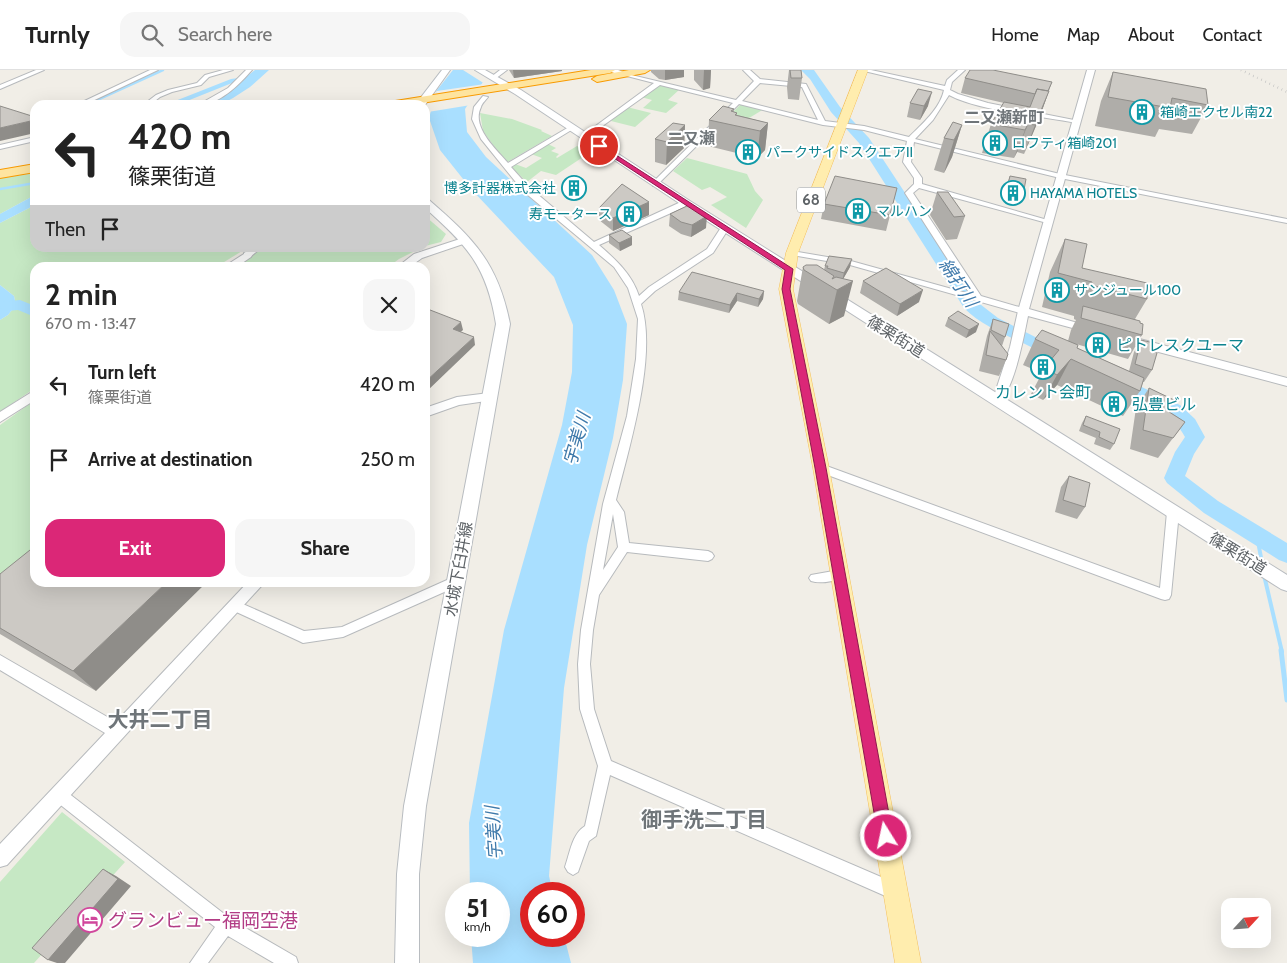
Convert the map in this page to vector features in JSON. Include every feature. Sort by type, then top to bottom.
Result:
[{"type":"highway","points":[[481,96],[508,86],[609,70]]},
{"type":"highway","points":[[430,102],[518,92],[646,70]]},
{"type":"highway","points":[[0,167],[30,163]]},
{"type":"highway","points":[[0,174],[30,169]]},
{"type":"main road","points":[[428,100],[446,70]]},
{"type":"main road","name":"篠栗街道","points":[[479,70],[518,92],[656,184],[1287,584]]},
{"type":"main road","name":"68","points":[[863,70],[839,125],[792,253],[786,289],[821,468],[838,575],[908,963]]},
{"type":"main road","name":"水城下臼井線","points":[[407,963],[408,874],[414,806],[503,324],[501,307],[493,280],[466,240],[430,207]]},
{"type":"main road","points":[[788,300],[793,292],[797,290],[820,288]]},
{"type":"street","points":[[0,87],[41,70]]},
{"type":"street","points":[[91,100],[155,70]]},
{"type":"street","points":[[153,100],[170,91],[198,84],[207,76],[230,70]]},
{"type":"street","points":[[210,100],[230,89],[249,70]]},
{"type":"street","points":[[493,78],[504,70]]},
{"type":"street","points":[[609,70],[823,123],[864,128],[1060,176],[1287,221]]},
{"type":"street","points":[[746,70],[758,81],[804,84],[823,123]]},
{"type":"street","points":[[863,70],[947,90],[957,97],[975,102],[1076,121]]},
{"type":"street","points":[[962,70],[953,76],[931,119],[911,139],[907,162],[918,178],[918,185],[909,193],[973,298]]},
{"type":"street","points":[[996,399],[1000,395],[1016,347],[1023,311],[1047,221],[1091,70]]},
{"type":"street","points":[[656,184],[758,81]]},
{"type":"street","points":[[585,136],[660,82]]},
{"type":"street","points":[[481,96],[475,119],[483,138],[526,189],[617,265],[632,288],[642,319],[641,359],[632,416],[610,500],[593,596],[584,664],[587,709],[605,766],[591,831],[583,836],[573,867]]},
{"type":"street","points":[[506,167],[571,128]]},
{"type":"street","points":[[0,147],[30,140]]},
{"type":"street","points":[[918,185],[966,197],[1004,211],[1047,221]]},
{"type":"street","points":[[593,245],[686,203]]},
{"type":"street","points":[[637,303],[652,288],[710,251],[725,228]]},
{"type":"street","points":[[410,262],[418,256],[466,240]]},
{"type":"street","points":[[236,262],[251,252]]},
{"type":"street","points":[[792,253],[851,263],[1107,334]]},
{"type":"street","points":[[1126,339],[1287,382]]},
{"type":"street","points":[[0,418],[30,397]]},
{"type":"street","points":[[430,411],[457,401],[489,397]]},
{"type":"street","points":[[821,468],[1165,595],[1173,512]]},
{"type":"street","points":[[593,596],[624,547],[618,512],[610,500]]},
{"type":"street","points":[[624,547],[708,556]]},
{"type":"street","points":[[815,578],[838,575]]},
{"type":"street","points":[[236,606],[303,637],[316,636],[344,632],[456,581]]},
{"type":"street","points":[[0,858],[253,587]]},
{"type":"street","points":[[0,662],[117,731]]},
{"type":"street","points":[[605,766],[896,892]]},
{"type":"street","points":[[58,794],[226,926],[290,963]]},
{"type":"street","points":[[198,963],[226,926]]},
{"type":"green space","points":[[659,84],[680,89],[668,100],[678,103],[666,113],[643,108],[652,100],[641,97]]},
{"type":"green space","points":[[741,104],[764,109],[731,129],[719,126]]},
{"type":"green space","points":[[627,107],[651,113],[635,127],[611,121]]},
{"type":"green space","points":[[480,113],[512,119],[542,130],[552,136],[506,163],[483,131]]},
{"type":"green space","points":[[548,144],[556,148],[551,151],[559,154],[557,158],[577,146],[589,153],[556,175],[541,171],[527,182],[511,167],[515,164],[526,168],[542,158],[531,154]]},
{"type":"green space","points":[[687,158],[747,174],[755,191],[763,200],[746,228],[711,205],[727,197],[710,187],[702,190],[673,171]]},
{"type":"green space","points":[[30,174],[30,198],[0,214],[0,178]]},
{"type":"green space","points":[[30,208],[30,252],[240,252],[224,262],[30,262],[30,391],[0,412],[0,320],[8,315],[16,305],[14,296],[0,285],[0,223]]},
{"type":"green space","points":[[430,220],[446,234],[441,242],[430,245]]},
{"type":"green space","points":[[254,252],[413,252],[395,262],[239,262]]},
{"type":"green space","points":[[30,404],[30,567],[0,593],[0,425]]},
{"type":"green space","points":[[62,812],[125,862],[34,963],[0,963],[0,882]]},
{"type":"water","points":[[255,70],[269,70],[250,87],[229,100],[215,100],[231,91],[238,84],[232,83],[190,100],[178,100],[231,79],[246,77]]},
{"type":"water","name":"宇美川","points":[[453,70],[491,70],[465,109],[467,132],[486,157],[592,255],[614,290],[627,324],[623,380],[613,438],[587,545],[564,688],[549,876],[550,882],[520,882],[520,947],[567,947],[571,963],[473,963],[472,947],[510,947],[510,882],[470,882],[469,823],[504,630],[562,425],[572,372],[573,325],[554,277],[471,189],[440,150],[430,121],[437,90]]},
{"type":"water","points":[[30,198],[30,208],[0,223],[0,214]]},
{"type":"water","points":[[0,285],[14,296],[16,305],[8,315],[0,320]]},
{"type":"pier","points":[[463,70],[493,70],[493,71],[485,84]]},
{"type":"pier","points":[[485,84],[471,105],[430,112],[437,91]]},
{"type":"building","points":[[790,70],[801,70],[802,78],[791,78]]},
{"type":"building","points":[[970,70],[993,70],[1052,82],[1048,91],[1037,89],[1035,94],[965,78]]},
{"type":"building","points":[[1113,72],[1206,89],[1208,105],[1172,98],[1170,108],[1108,97]]},
{"type":"building","points":[[918,89],[932,92],[924,106],[910,103]]},
{"type":"building","points":[[1037,89],[1049,91],[1035,125],[1028,124],[1025,130],[991,124],[1004,102],[1030,107]]},
{"type":"building","points":[[0,106],[30,115],[30,121],[0,128]]},
{"type":"building","points":[[723,106],[734,109],[731,111],[737,113],[735,115],[768,123],[760,131],[709,120]]},
{"type":"building","points":[[953,122],[962,125],[954,140],[944,138]]},
{"type":"building","points":[[673,123],[685,125],[667,142],[655,139]]},
{"type":"building","points":[[835,176],[897,188],[890,215],[824,204]]},
{"type":"building","points":[[1010,176],[1026,179],[1023,195],[1006,192]]},
{"type":"building","points":[[622,184],[649,202],[613,218],[599,208]]},
{"type":"building","points":[[937,192],[948,192],[965,216],[954,217]]},
{"type":"building","points":[[689,205],[707,216],[692,225],[681,222],[670,214]]},
{"type":"building","points":[[622,230],[632,237],[619,243],[609,235]]},
{"type":"building","points":[[1065,239],[1087,244],[1082,268],[1147,283],[1147,299],[1091,285],[1092,282],[1058,273]]},
{"type":"building","points":[[829,256],[852,259],[844,273],[825,266]]},
{"type":"building","points":[[806,265],[817,265],[834,276],[832,279],[836,277],[853,281],[837,290],[804,270],[803,267]]},
{"type":"building","points":[[886,268],[923,290],[900,304],[863,281]]},
{"type":"building","points":[[692,272],[764,291],[759,299],[737,293],[730,305],[679,292]]},
{"type":"building","points":[[1083,306],[1140,321],[1143,324],[1142,335],[1081,318]]},
{"type":"building","points":[[430,310],[461,322],[453,329],[474,337],[430,377]]},
{"type":"building","points":[[958,311],[979,324],[969,330],[948,318]]},
{"type":"building","points":[[993,319],[1009,324],[1005,337],[991,330]]},
{"type":"building","points":[[1042,330],[1078,345],[1077,348],[1144,378],[1140,391],[1071,359],[1057,375],[1044,368],[1059,350],[1035,339]]},
{"type":"building","points":[[990,331],[1008,354],[1006,360],[986,355]]},
{"type":"building","points":[[1141,340],[1154,343],[1152,351],[1157,353],[1152,370],[1135,364]]},
{"type":"building","points":[[1149,388],[1174,400],[1166,410],[1185,422],[1173,438],[1143,430]]},
{"type":"building","points":[[1086,416],[1120,429],[1114,444],[1099,437],[1100,432],[1083,425]]},
{"type":"building","points":[[1069,476],[1090,483],[1085,507],[1063,500]]},
{"type":"building","points":[[30,550],[30,587],[162,587],[73,671],[0,628],[0,574]]},
{"type":"building","points":[[103,869],[118,879],[48,960],[32,948]]},
{"type":"waterway","points":[[97,100],[163,70]]},
{"type":"waterway","name":"綿打川","points":[[807,70],[814,77],[835,109],[864,141],[970,304],[992,321],[1059,356]]},
{"type":"waterway","points":[[0,189],[30,184]]},
{"type":"waterway","points":[[14,304],[30,310]]},
{"type":"waterway","points":[[7,306],[20,305],[30,310]]},
{"type":"waterway","name":"綿打川","points":[[1114,380],[1173,410],[1188,424],[1195,437],[1185,452],[1174,478],[1211,507],[1287,554]]},
{"type":"waterway","points":[[1257,536],[1262,563]]},
{"type":"waterway","points":[[1264,575],[1282,652]]},
{"type":"waterway","points":[[1281,650],[1287,700]]},
{"type":"railway","points":[[1241,70],[1287,92]]},
{"type":"place","name":"箱崎エクセル南22","points":[[1142,112]]},
{"type":"place","name":"ロフティ箱崎201","points":[[995,143]]},
{"type":"place","name":"パークサイドスクエアII","points":[[748,152]]},
{"type":"place","name":"博多計器株式会社","points":[[574,188]]},
{"type":"place","name":"HAYAMA HOTELS","points":[[1013,193]]},
{"type":"place","name":"マルハン","points":[[858,211]]},
{"type":"place","name":"寿モータース","points":[[629,214]]},
{"type":"place","name":"サンジュール100","points":[[1057,290]]},
{"type":"place","name":"ピトレスクユーマ","points":[[1098,345]]},
{"type":"place","name":"カレント会町","points":[[1043,367]]},
{"type":"place","name":"弘豊ビル","points":[[1114,404]]},
{"type":"place","name":"グランビュー福岡空港","points":[[90,920]]},
{"type":"district","name":"二又瀬新町","points":[[1004,117]]},
{"type":"district","name":"二又瀬","points":[[691,138]]},
{"type":"district","name":"大井二丁目","points":[[160,720]]},
{"type":"district","name":"御手洗二丁目","points":[[704,820]]},
{"type":"route","points":[[599,146],[789,269],[786,289],[821,468],[838,575],[886,836]]}]
